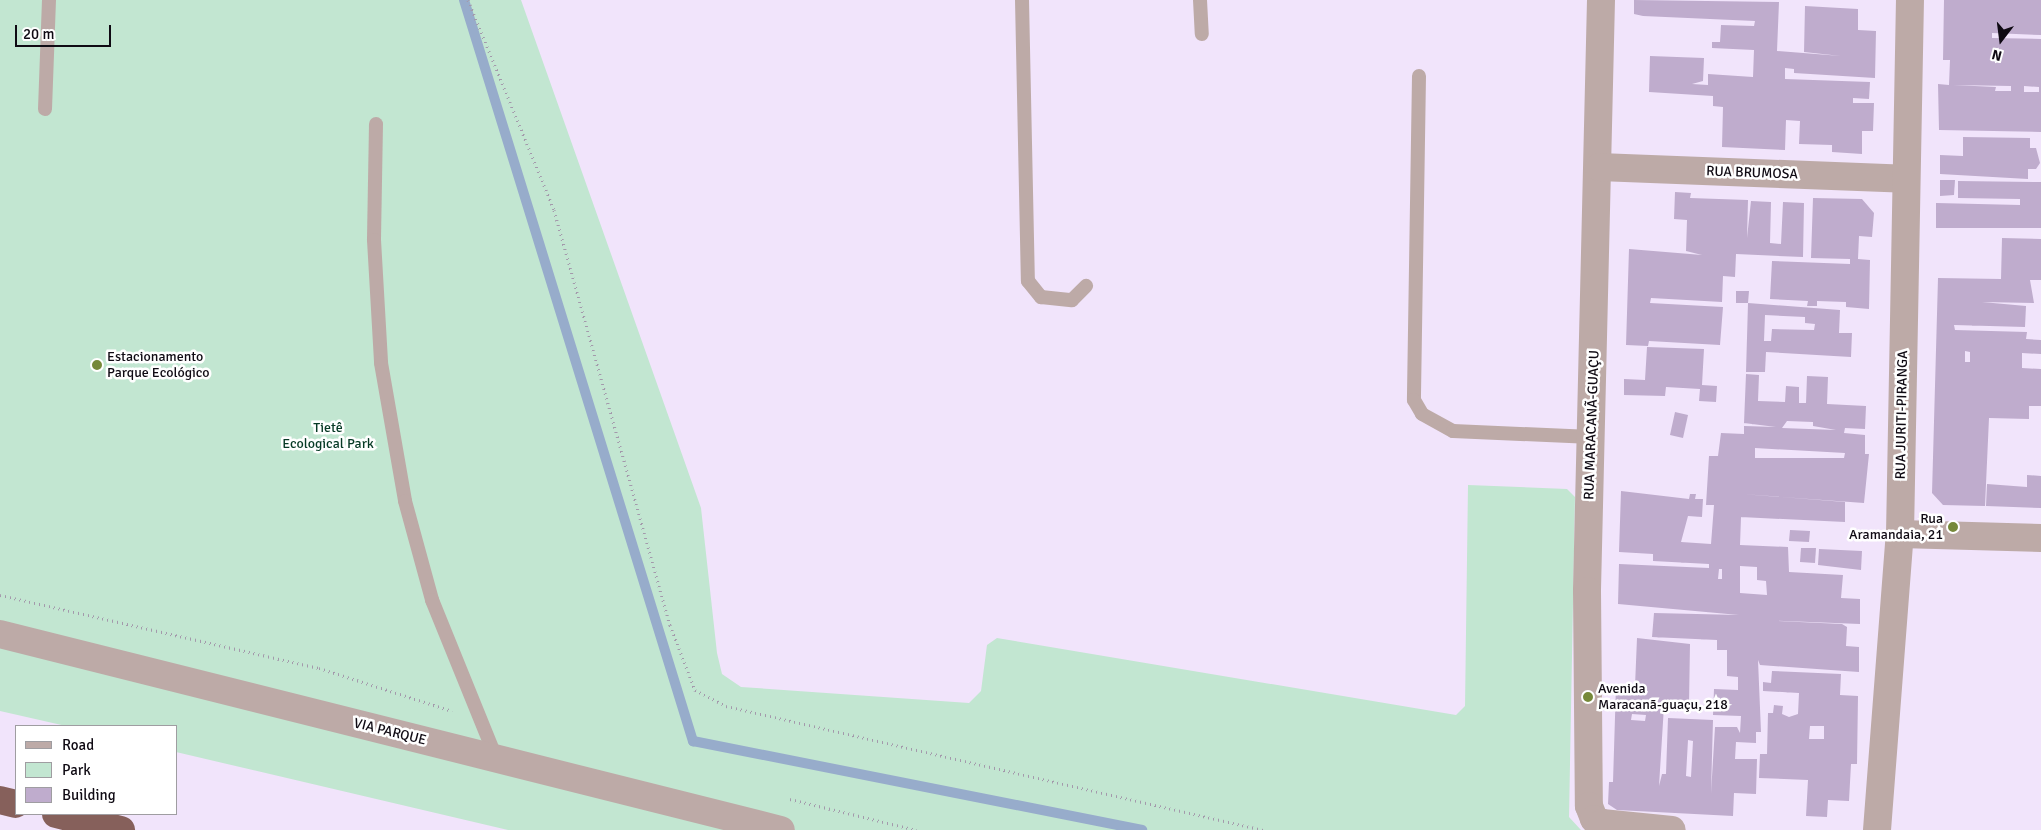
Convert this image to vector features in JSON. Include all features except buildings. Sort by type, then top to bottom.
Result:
[{"type":"highway","points":[[0,800],[15,804]]},
{"type":"highway","points":[[60,815],[121,830]]},
{"type":"street","name":"RUA MARACANÃ-GUAÇU","points":[[1601,0],[1600,167],[1587,591],[1589,806],[1594,818],[1623,826],[1672,830]]},
{"type":"street","name":"RUA JURITI-PIRANGA","points":[[1877,830],[1900,534],[1905,179],[1910,0]]},
{"type":"street","name":"RUA BRUMOSA","points":[[1600,167],[1905,179]]},
{"type":"street","points":[[1900,534],[2041,538]]},
{"type":"street","name":"VIA PARQUE","points":[[0,634],[781,830]]},
{"type":"lane","points":[[44,109],[48,0]]},
{"type":"lane","points":[[1022,0],[1028,281],[1041,297],[1072,300],[1086,286]]},
{"type":"lane","points":[[1200,0],[1202,34]]},
{"type":"lane","points":[[1419,76],[1414,400],[1422,414],[1453,431],[1592,438]]},
{"type":"lane","points":[[376,124],[374,240],[381,363],[405,500],[432,600],[496,758]]},
{"type":"path","points":[[468,0],[554,210],[670,625],[695,690],[726,706],[1263,830]]},
{"type":"green space","name":"Tietê Ecological Park","points":[[0,0],[521,0],[701,508],[717,653],[722,674],[741,687],[969,703],[981,691],[987,645],[997,638],[1456,715],[1465,706],[1468,485],[1567,489],[1575,497],[1569,817],[1581,830],[508,830],[178,752],[178,725],[62,725],[0,711]]},
{"type":"waterway","points":[[464,0],[693,741],[1142,830]]},
{"type":"place","name":"Estacionamento Parque Ecológico","points":[[97,365]]},
{"type":"place","name":"Rua Aramandaia, 21","points":[[1953,527]]},
{"type":"place","name":"Avenida Maracanã-guaçu, 218","points":[[1588,697]]}]
